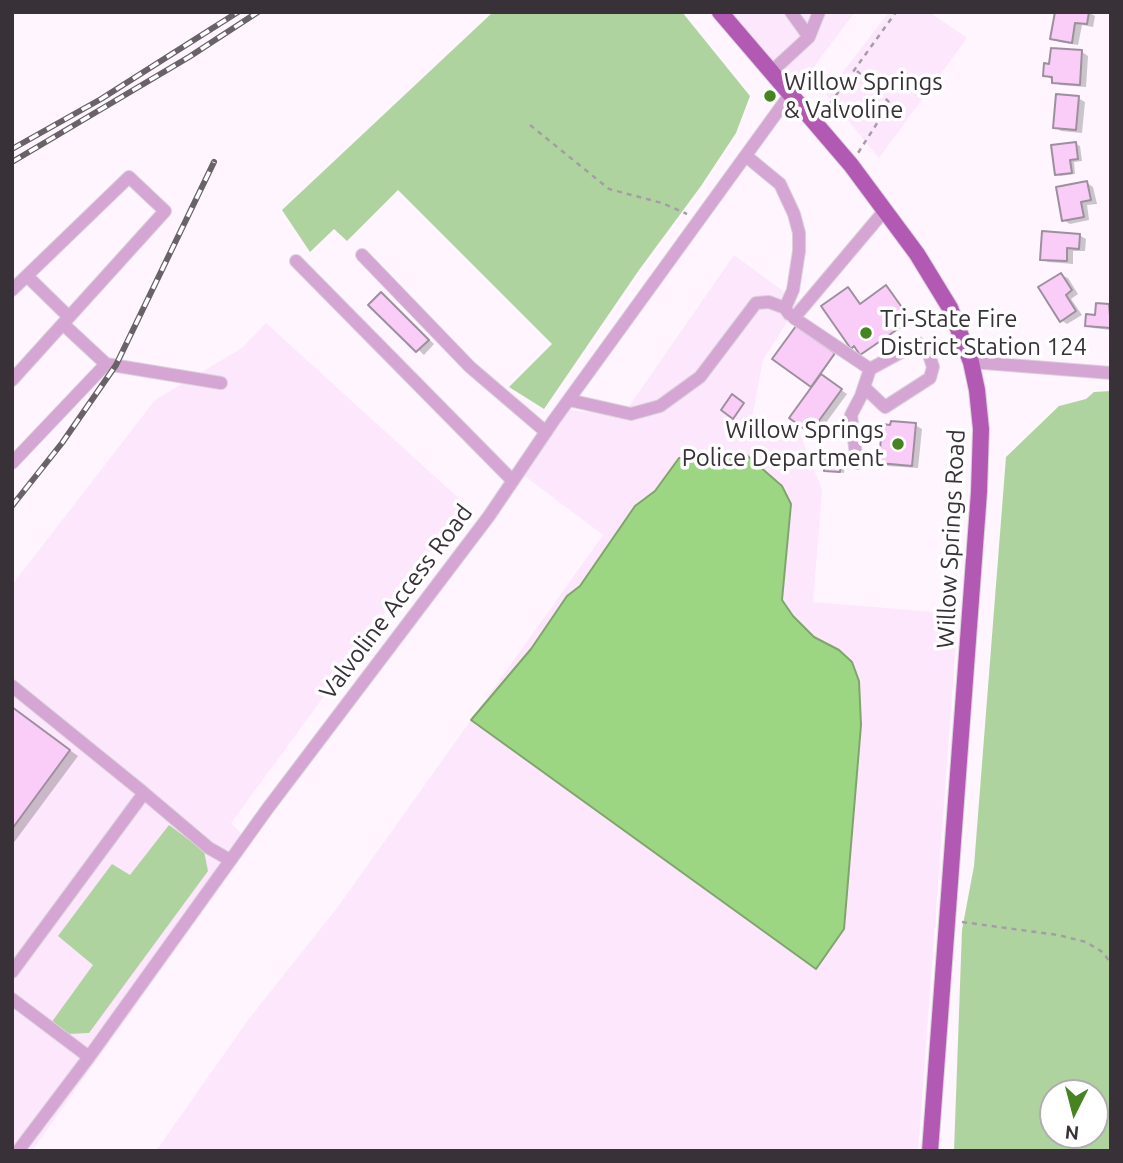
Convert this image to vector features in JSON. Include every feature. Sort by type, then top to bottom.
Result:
[{"type":"main road","name":"Willow Springs Road","points":[[720,12],[851,165],[939,287],[971,362],[981,411],[981,452],[930,1151]]},
{"type":"street","points":[[791,12],[808,37]]},
{"type":"street","points":[[771,72],[808,37],[819,12]]},
{"type":"street","name":"Valvoline Access Road","points":[[18,1151],[230,860],[489,516],[546,432],[791,93]]},
{"type":"street","points":[[746,156],[779,184],[794,214],[799,233],[799,251],[790,313]]},
{"type":"street","points":[[12,290],[129,177],[164,211],[12,380]]},
{"type":"street","points":[[790,313],[885,210]]},
{"type":"street","points":[[362,255],[470,367],[546,432]]},
{"type":"street","points":[[296,261],[513,481]]},
{"type":"street","points":[[27,276],[106,363],[221,383]]},
{"type":"street","points":[[569,400],[631,414],[660,406],[700,377],[756,303],[769,302],[790,313],[870,369]]},
{"type":"street","points":[[857,463],[850,415],[870,369],[918,343],[928,352],[933,367],[930,378],[885,407],[864,387]]},
{"type":"street","points":[[971,362],[1111,373]]},
{"type":"street","points":[[12,463],[106,363]]},
{"type":"street","points":[[12,686],[209,848],[230,860]]},
{"type":"street","points":[[12,972],[144,793]]},
{"type":"street","points":[[12,999],[89,1057]]},
{"type":"path","points":[[817,124],[896,12]]},
{"type":"path","points":[[851,165],[890,103],[856,70]]},
{"type":"path","points":[[530,125],[609,189],[662,203],[699,219]]},
{"type":"path","points":[[946,920],[1058,935],[1086,942],[1104,953],[1111,954]]},
{"type":"path","points":[[1104,953],[1111,965]]},
{"type":"path","points":[[1111,995],[1111,1027]]},
{"type":"shaded area","points":[[493,12],[682,12],[750,96],[736,133],[544,409],[509,387],[552,344],[398,190],[347,241],[334,229],[310,252],[282,210]]},
{"type":"shaded area","points":[[730,12],[855,12],[796,90]]},
{"type":"shaded area","points":[[889,12],[929,12],[967,38],[879,158],[826,94]]},
{"type":"shaded area","points":[[734,255],[799,303],[763,360],[750,428],[800,434],[822,490],[813,602],[958,614],[918,1151],[156,1151],[248,1020],[337,908],[603,535],[522,474],[568,410],[623,415]]},
{"type":"shaded area","points":[[266,323],[465,504],[231,823],[251,844],[32,1151],[12,1151],[12,585],[155,400],[242,348]]},
{"type":"shaded area","points":[[1111,391],[1111,1151],[954,1151],[962,930],[974,866],[1006,457],[1059,406],[1086,399],[1094,392]]},
{"type":"shaded area","points":[[743,452],[782,486],[791,504],[782,600],[793,616],[814,637],[839,650],[852,662],[859,681],[861,725],[844,929],[816,969],[471,720],[531,649],[567,596],[580,586],[635,506],[655,491],[679,458]]},
{"type":"shaded area","points":[[169,825],[204,851],[208,871],[89,1033],[68,1034],[51,1023],[93,965],[58,936],[112,864],[130,875]]},
{"type":"building","points":[[1055,12],[1089,12],[1087,24],[1075,23],[1072,43],[1050,39]]},
{"type":"building","points":[[1051,48],[1082,50],[1080,85],[1052,83],[1052,77],[1043,76],[1044,63],[1049,64]]},
{"type":"building","points":[[1056,94],[1079,96],[1076,130],[1053,128]]},
{"type":"building","points":[[1076,142],[1078,159],[1070,160],[1072,173],[1055,175],[1051,145]]},
{"type":"building","points":[[1087,181],[1091,200],[1081,202],[1084,217],[1062,221],[1056,187]]},
{"type":"building","points":[[1042,231],[1080,234],[1079,249],[1067,248],[1067,261],[1040,260]]},
{"type":"building","points":[[1061,273],[1072,290],[1066,295],[1076,311],[1060,322],[1038,287]]},
{"type":"building","name":"Tri-State Fire District Station 124","points":[[886,285],[911,320],[860,355],[854,346],[851,349],[821,306],[848,287],[860,304]]},
{"type":"building","points":[[381,292],[429,340],[416,352],[368,305]]},
{"type":"building","points":[[1096,303],[1109,304],[1111,328],[1085,326],[1086,314],[1095,315]]},
{"type":"building","points":[[796,326],[835,353],[811,387],[772,359]]},
{"type":"building","points":[[821,374],[842,389],[810,433],[789,418]]},
{"type":"building","points":[[732,394],[744,403],[733,419],[721,410]]},
{"type":"building","name":"Willow Springs Police Department","points":[[891,421],[916,423],[912,466],[879,463],[882,424],[890,425]]},
{"type":"building","points":[[825,457],[841,458],[840,472],[824,471]]},
{"type":"building","points":[[12,707],[70,750],[12,829]]},
{"type":"railway","points":[[12,149],[101,99],[238,12]]},
{"type":"railway","points":[[12,162],[189,57],[258,12]]},
{"type":"railway","points":[[12,506],[62,443],[116,365],[214,162]]},
{"type":"place","name":"Willow Springs & Valvoline","points":[[770,96]]},
{"type":"place","name":"Tri-State Fire District Station 124","points":[[866,333]]},
{"type":"place","name":"Willow Springs Police Department","points":[[898,444]]}]
